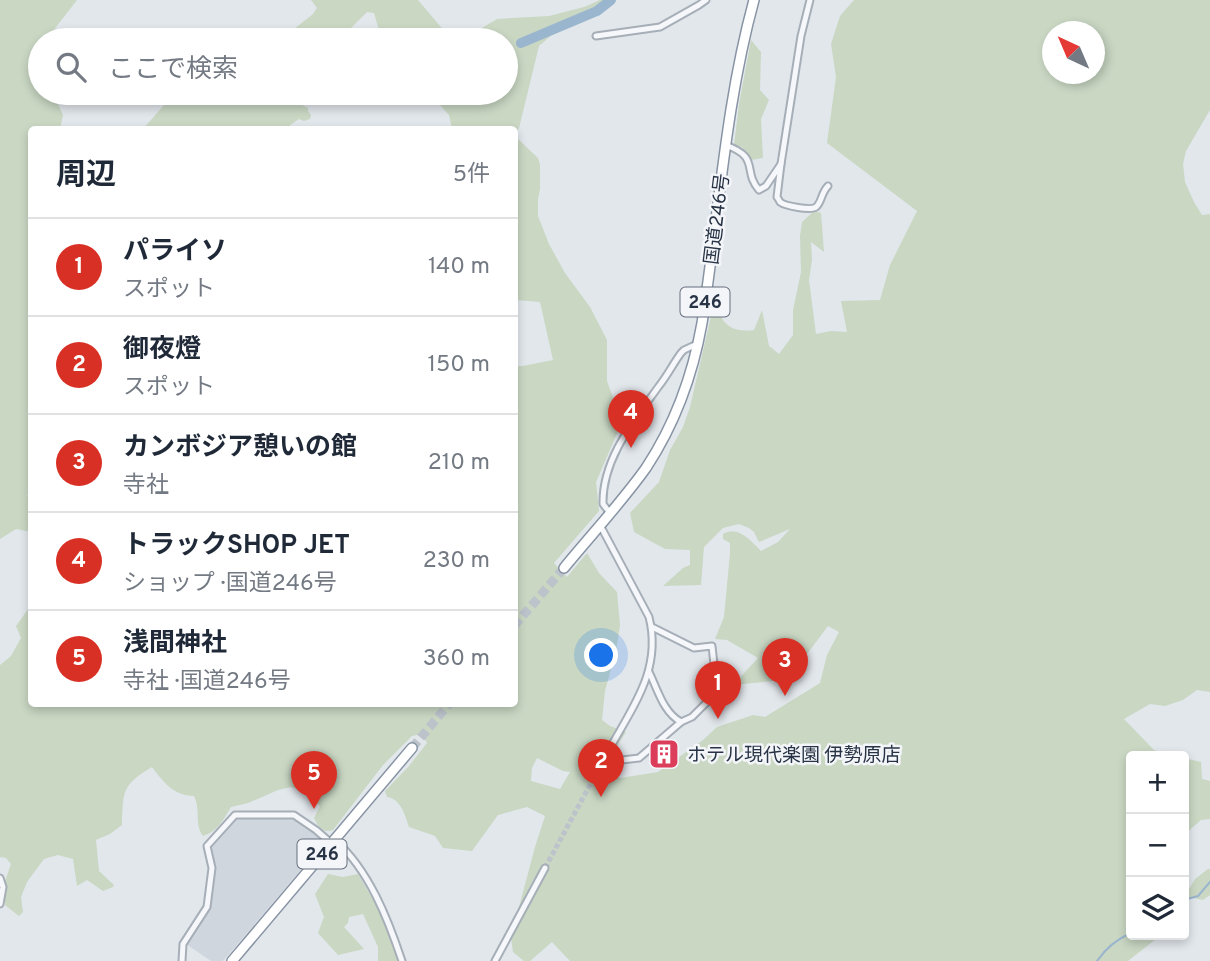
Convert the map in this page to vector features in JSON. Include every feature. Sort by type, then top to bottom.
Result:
[{"type":"highway","name":"国道246号","points":[[564,568],[646,467],[673,419],[687,383],[699,343],[725,145],[738,64],[754,0]]},
{"type":"highway","name":"246","points":[[232,961],[412,748]]},
{"type":"street","points":[[596,36],[660,27],[706,0]]},
{"type":"street","points":[[810,0],[801,36],[777,197],[783,203],[813,208],[819,204],[823,190],[828,186]]},
{"type":"street","points":[[725,145],[743,153],[759,190],[781,164]]},
{"type":"street","points":[[610,513],[603,504],[604,488],[620,442],[684,349],[699,343]]},
{"type":"street","points":[[600,525],[643,606],[651,627],[653,647],[649,672],[639,697],[610,748]]},
{"type":"street","points":[[622,760],[639,758],[681,722],[692,717],[717,692],[712,646],[694,648],[651,627]]},
{"type":"street","points":[[649,672],[666,708],[681,722]]},
{"type":"street","points":[[182,961],[183,944],[207,908],[212,868],[207,846],[235,815],[294,815],[346,850],[359,867],[390,926],[402,961]]},
{"type":"street","points":[[495,961],[545,868]]},
{"type":"street","points":[[0,878],[3,887],[0,904]]},
{"type":"shaded area","points":[[292,817],[315,832],[324,842],[223,961],[211,961],[186,944],[209,908],[214,879],[211,846],[236,818]]},
{"type":"green space","points":[[0,0],[77,0],[55,28],[28,28],[28,105],[58,105],[63,115],[61,126],[28,126],[28,531],[16,529],[0,539]]},
{"type":"green space","points":[[311,0],[418,0],[442,28],[379,28],[374,13],[367,12],[351,28],[295,28],[317,8]]},
{"type":"green space","points":[[600,0],[617,0],[554,33],[539,46],[518,129],[518,126],[451,126],[449,115],[440,105],[518,105],[518,28],[482,28],[497,19],[549,16]]},
{"type":"green space","points":[[854,0],[1210,0],[1210,110],[1186,151],[1183,164],[1185,182],[1194,202],[1202,215],[1210,214],[1210,692],[1197,690],[1183,700],[1165,706],[1150,704],[1124,719],[1158,751],[1126,751],[1126,940],[1155,940],[1128,961],[570,961],[552,942],[530,961],[524,961],[513,952],[511,937],[545,816],[527,807],[498,815],[472,851],[443,848],[435,836],[409,827],[399,804],[387,797],[385,791],[427,743],[422,734],[412,736],[383,765],[333,830],[329,831],[321,829],[314,818],[320,806],[303,791],[291,787],[231,807],[216,828],[203,836],[194,796],[175,791],[152,767],[135,779],[126,790],[122,825],[96,840],[99,871],[113,887],[103,891],[87,880],[77,886],[73,859],[58,855],[44,859],[27,882],[21,897],[23,912],[19,916],[5,905],[5,881],[11,864],[6,858],[0,857],[0,665],[11,656],[21,638],[16,626],[28,609],[28,707],[518,707],[518,366],[553,360],[540,302],[518,300],[518,139],[538,158],[538,216],[549,244],[565,273],[590,307],[607,340],[607,381],[622,422],[596,482],[599,511],[554,563],[567,577],[587,553],[599,573],[617,592],[620,625],[605,691],[602,720],[626,732],[607,762],[608,771],[620,778],[658,772],[717,727],[753,715],[765,717],[820,683],[827,655],[839,632],[828,626],[801,662],[782,657],[774,669],[780,679],[733,685],[758,658],[727,640],[715,639],[724,617],[730,553],[730,543],[723,539],[723,534],[734,531],[739,533],[761,551],[778,542],[790,529],[759,542],[754,532],[739,524],[723,528],[704,547],[701,585],[663,586],[690,565],[690,550],[665,549],[634,532],[630,513],[659,482],[670,450],[683,427],[712,312],[719,312],[728,326],[737,330],[754,330],[762,310],[769,346],[779,354],[793,335],[793,310],[801,272],[802,222],[814,211],[821,213],[824,252],[811,242],[809,280],[816,334],[847,332],[841,301],[880,300],[890,265],[917,211],[827,143],[836,77],[831,44],[840,16]],"holes":[[[537,758],[570,772],[560,789],[531,781],[532,768]]]},
{"type":"green space","points":[[751,40],[761,52],[760,90],[769,100],[761,119],[763,158],[751,160],[742,147],[734,145]]},
{"type":"green space","points":[[164,105],[302,105],[308,108],[311,115],[310,119],[299,119],[290,126],[146,126]]},
{"type":"green space","points":[[1189,759],[1201,762],[1202,779],[1210,781],[1210,819],[1201,820],[1189,831]]},
{"type":"green space","points":[[1210,869],[1210,895],[1203,900],[1189,897],[1189,889],[1195,879]]},
{"type":"green space","points":[[328,874],[343,877],[358,874],[382,915],[399,961],[378,961],[378,947],[363,914],[349,917],[344,927],[364,949],[338,955],[318,933],[324,917],[315,894]]},
{"type":"waterway","points":[[521,43],[597,11],[611,0]]},
{"type":"waterway","points":[[1189,899],[1198,896],[1210,882]]},
{"type":"waterway","points":[[1097,961],[1112,944],[1126,936]]},
{"type":"tunnel","points":[[518,621],[564,568]]},
{"type":"tunnel","points":[[412,748],[446,707]]},
{"type":"tunnel","points":[[545,868],[610,748]]},
{"type":"place","name":"トラックSHOP JET","points":[[631,448]]},
{"type":"place","name":"カンボジア憩いの館","points":[[785,696]]},
{"type":"place","name":"パライソ","points":[[718,719]]},
{"type":"place","name":"ホテル現代楽園 伊勢原店","points":[[664,754]]},
{"type":"place","name":"御夜燈","points":[[601,797]]},
{"type":"place","name":"浅間神社","points":[[314,809]]}]
